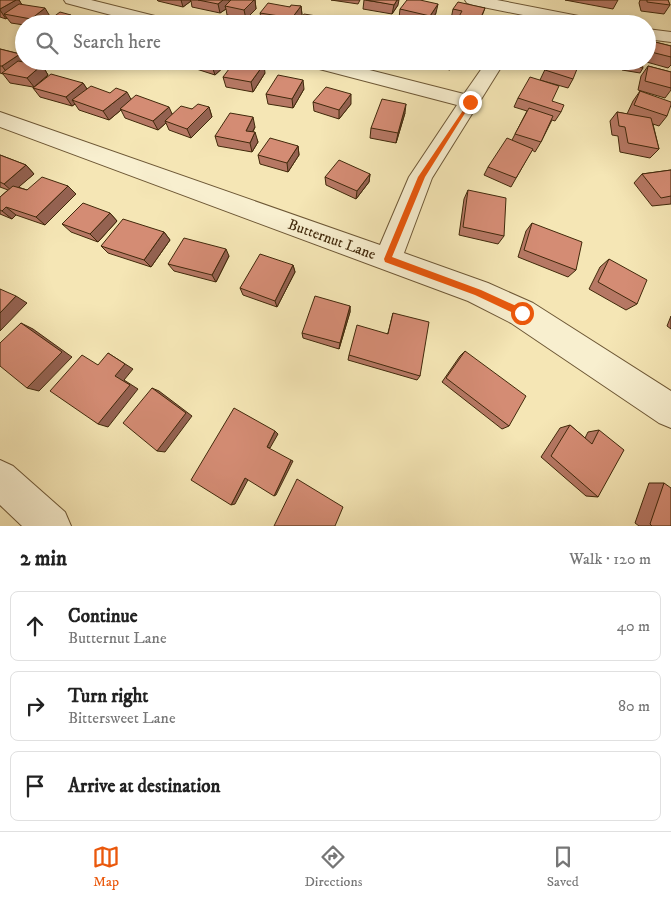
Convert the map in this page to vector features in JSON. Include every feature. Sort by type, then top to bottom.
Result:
[{"type":"street","points":[[72,0],[130,15]]},
{"type":"street","points":[[473,0],[518,15]]},
{"type":"street","points":[[656,35],[671,37]]},
{"type":"street","points":[[346,70],[470,102]]},
{"type":"street","points":[[388,259],[421,177],[490,70]]},
{"type":"street","name":"Butternut Lane","points":[[0,119],[478,292],[522,313],[671,410]]},
{"type":"street","points":[[0,479],[51,526]]},
{"type":"building","points":[[0,0],[16,0],[0,9]]},
{"type":"building","points":[[198,0],[223,0],[218,4]]},
{"type":"building","points":[[231,0],[254,0],[244,10],[225,6]]},
{"type":"building","points":[[366,0],[397,0],[394,5]]},
{"type":"building","points":[[407,0],[420,0],[438,4],[431,15],[400,9]]},
{"type":"building","points":[[647,0],[668,0],[670,5],[647,2]]},
{"type":"building","points":[[458,2],[485,8],[482,15],[460,15],[462,11],[453,9]]},
{"type":"building","points":[[268,3],[290,7],[291,5],[301,6],[294,15],[260,13]]},
{"type":"building","points":[[19,4],[45,8],[36,15],[15,16],[4,14]]},
{"type":"building","points":[[60,12],[71,15],[56,15]]},
{"type":"building","points":[[656,42],[671,46],[671,57],[656,53]]},
{"type":"building","points":[[0,49],[15,53],[15,57],[0,66]]},
{"type":"building","points":[[15,63],[15,70],[36,70],[27,78],[2,73]]},
{"type":"building","points":[[656,68],[671,72],[671,88],[645,81],[647,70],[656,70]]},
{"type":"building","points":[[228,70],[260,70],[251,82],[223,77]]},
{"type":"building","points":[[545,70],[577,70],[573,79]]},
{"type":"building","points":[[51,74],[83,83],[66,97],[33,88]]},
{"type":"building","points":[[278,75],[303,80],[292,99],[266,94]]},
{"type":"building","points":[[530,77],[559,86],[552,101],[564,105],[561,112],[518,98]]},
{"type":"building","points":[[91,86],[110,93],[116,88],[127,92],[103,111],[72,100]]},
{"type":"building","points":[[326,87],[351,94],[339,110],[313,102]]},
{"type":"building","points":[[640,91],[671,102],[667,116],[634,105]]},
{"type":"building","points":[[136,95],[169,107],[153,121],[120,109]]},
{"type":"building","points":[[382,99],[406,104],[398,133],[371,128]]},
{"type":"building","points":[[198,104],[209,107],[187,129],[165,121],[181,106],[192,109]]},
{"type":"building","points":[[529,108],[553,116],[541,142],[515,134]]},
{"type":"building","points":[[617,112],[651,118],[659,149],[628,143],[625,127],[619,126]]},
{"type":"building","points":[[230,113],[253,117],[246,131],[255,132],[250,143],[215,136]]},
{"type":"building","points":[[270,138],[298,146],[287,163],[258,155]]},
{"type":"building","points":[[507,138],[533,149],[516,178],[488,167]]},
{"type":"building","points":[[0,155],[26,165],[4,184],[0,182]]},
{"type":"building","points":[[339,160],[370,174],[357,191],[325,177]]},
{"type":"building","points":[[671,170],[671,196],[661,198],[642,174]]},
{"type":"building","points":[[42,177],[68,186],[36,217],[6,207],[2,211],[0,210],[0,197],[13,186],[27,190]]},
{"type":"building","points":[[468,190],[506,198],[504,236],[463,227]]},
{"type":"building","points":[[83,203],[110,213],[90,234],[62,224]]},
{"type":"building","points":[[123,219],[164,232],[144,260],[101,246]]},
{"type":"building","points":[[532,223],[582,242],[576,270],[524,250]]},
{"type":"building","points":[[184,238],[226,249],[212,275],[168,264]]},
{"type":"building","points":[[260,254],[293,265],[275,301],[240,288]]},
{"type":"building","points":[[609,259],[647,280],[637,304],[598,282]]},
{"type":"building","points":[[0,289],[16,296],[0,313]]},
{"type":"building","points":[[315,296],[350,306],[340,343],[302,333]]},
{"type":"building","points":[[393,313],[429,322],[420,376],[349,355],[357,325],[388,334]]},
{"type":"building","points":[[21,323],[62,352],[27,388],[0,366],[0,343]]},
{"type":"building","points":[[465,351],[526,396],[509,426],[446,378]]},
{"type":"building","points":[[108,353],[125,364],[115,376],[130,385],[98,424],[50,391],[82,355],[98,365]]},
{"type":"building","points":[[152,388],[186,413],[157,451],[123,423]]},
{"type":"building","points":[[234,408],[275,431],[267,447],[291,460],[274,496],[245,478],[231,505],[191,480]]},
{"type":"building","points":[[570,425],[592,444],[599,430],[624,450],[598,497],[551,456]]},
{"type":"building","points":[[297,479],[343,507],[335,526],[274,526]]},
{"type":"building","points":[[664,483],[671,488],[671,526],[652,526],[650,524]]},
{"type":"route","points":[[470,102],[421,177],[388,259],[478,292],[522,313]]}]
